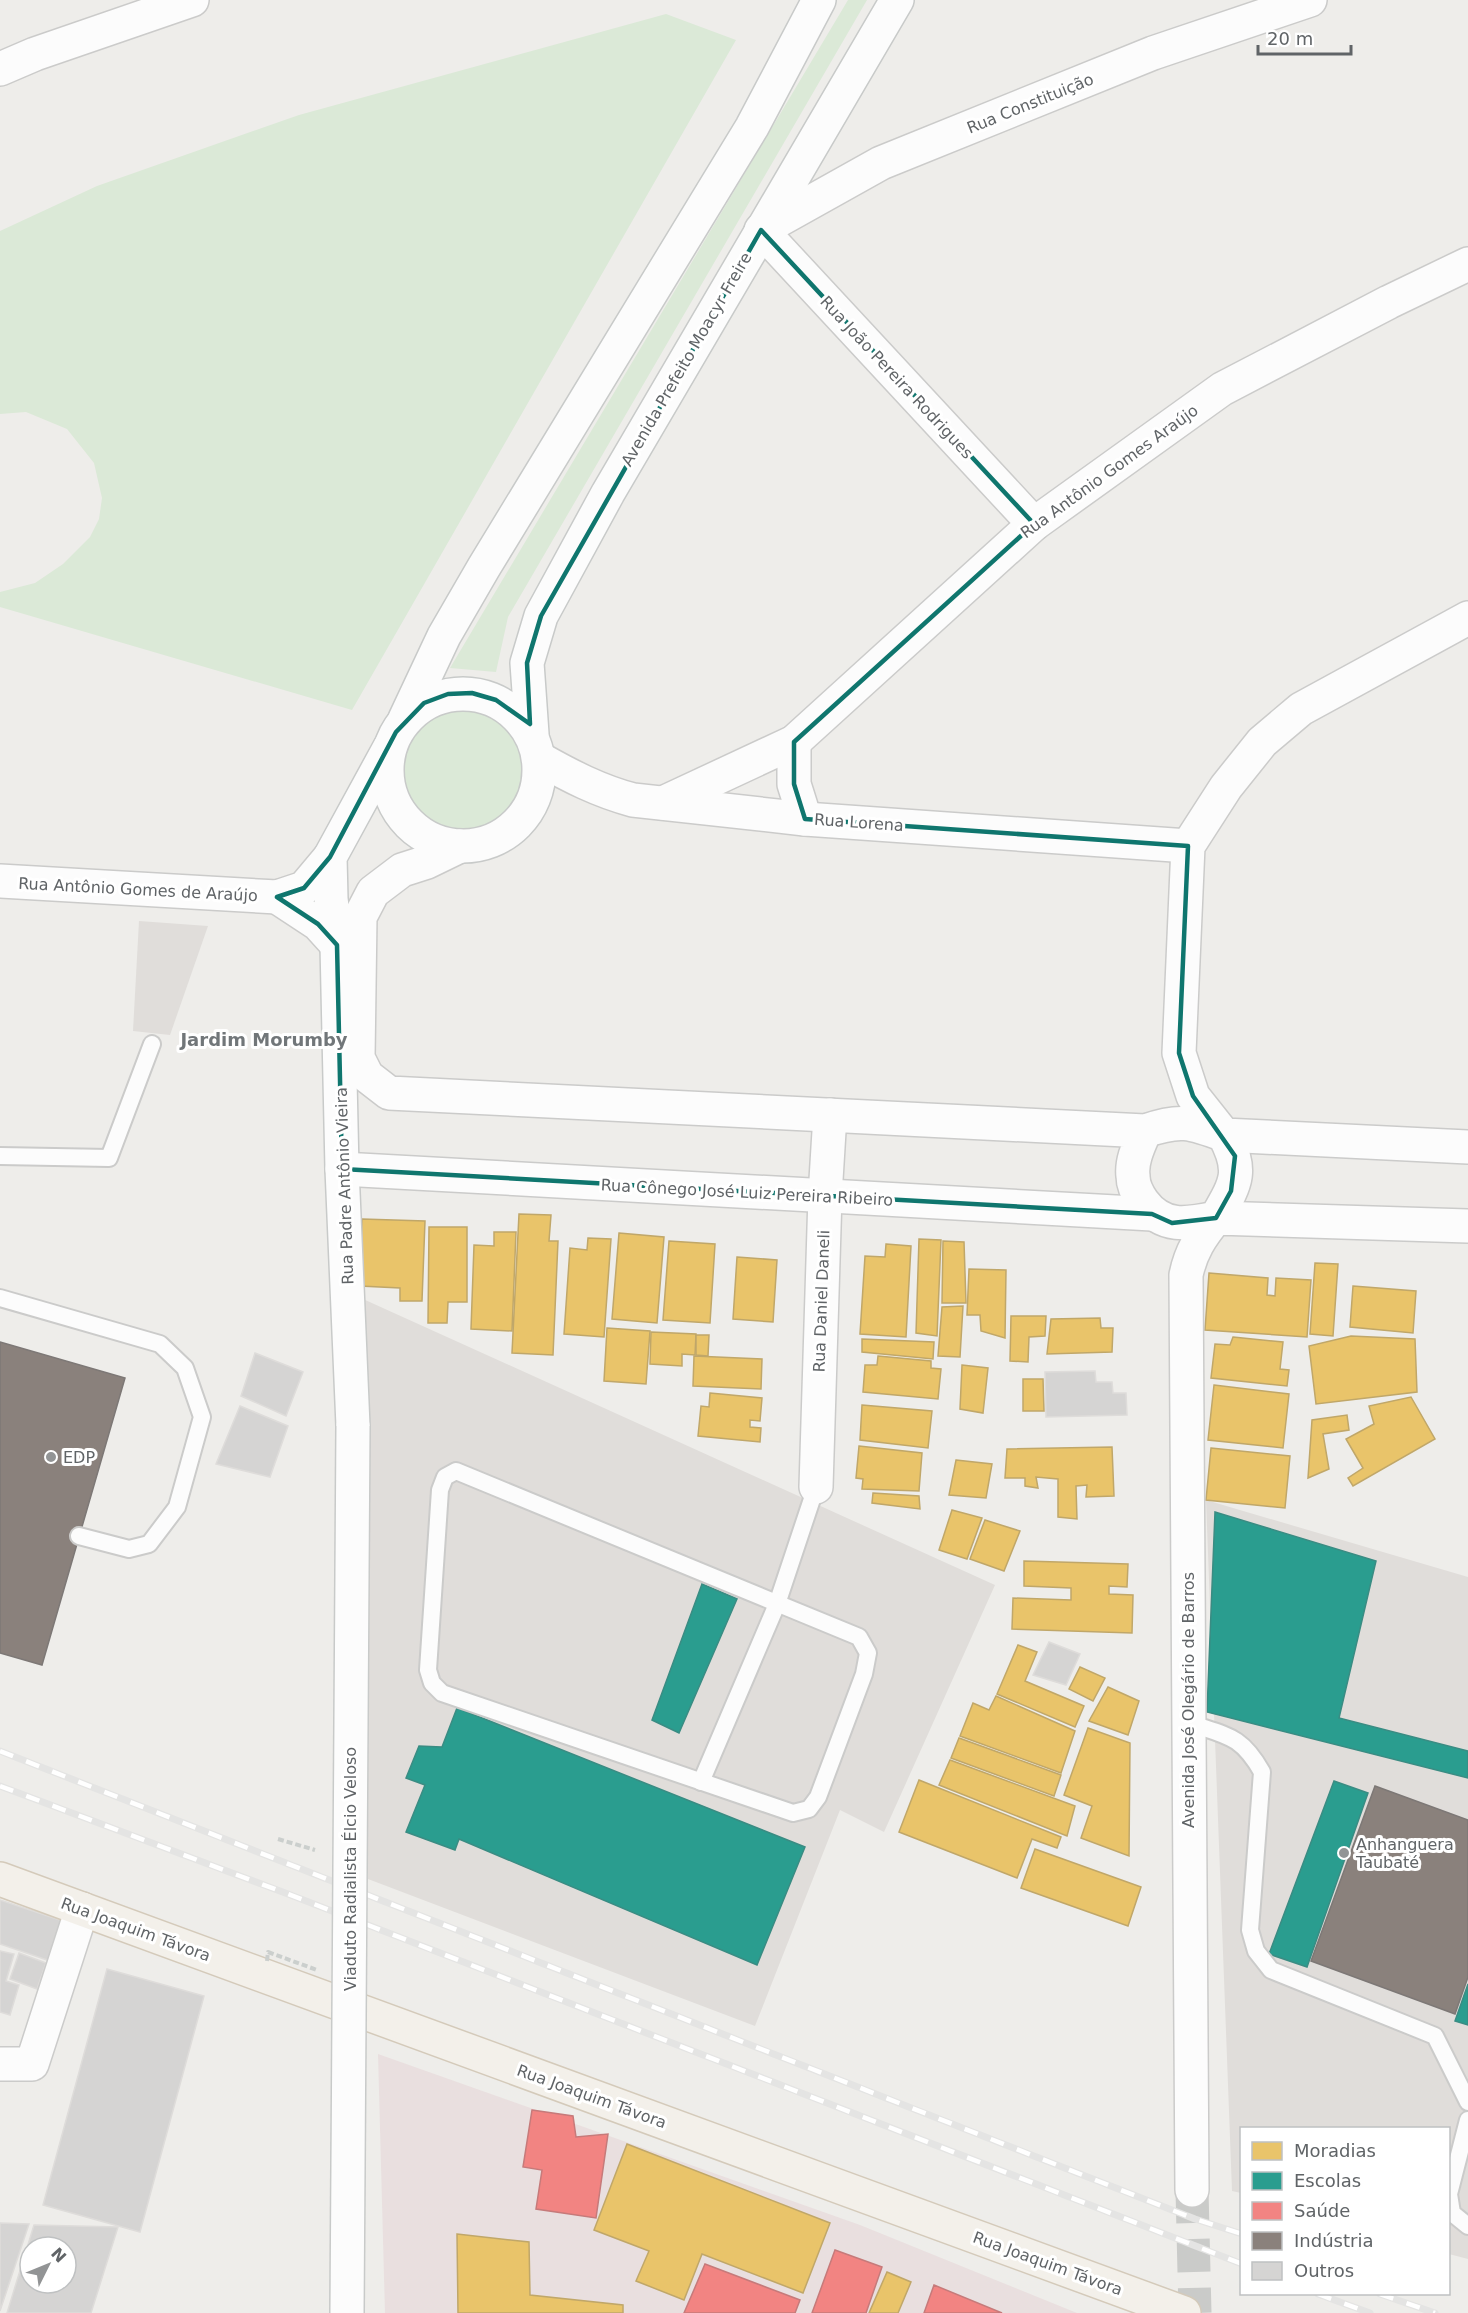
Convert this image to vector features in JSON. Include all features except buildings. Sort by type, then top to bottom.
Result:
[{"type":"main road","name":"Rua Joaquim Távora","points":[[0,1879],[1184,2313]]},
{"type":"street","points":[[0,69],[35,54],[192,0]]},
{"type":"street","name":"Avenida Prefeito Moacyr Freire","points":[[337,945],[331,899],[330,857],[398,733],[444,636],[752,127],[819,0]]},
{"type":"street","name":"Avenida Prefeito Moacyr Freire","points":[[536,746],[517,715],[496,700],[472,693],[448,694],[424,703],[398,733],[387,769],[390,792],[401,813],[417,831],[438,842],[460,846],[483,844],[504,835],[521,821],[533,802],[539,781],[536,746],[527,663],[541,616],[608,493],[897,0]]},
{"type":"street","name":"Rua Constituição","points":[[761,230],[881,163],[1153,53],[1310,0]]},
{"type":"street","name":"Rua João Pereira Rodrigues","points":[[761,230],[1034,524]]},
{"type":"street","name":"Rua Antônio Gomes Araújo","points":[[663,803],[794,742],[1034,524],[1222,389],[1389,302],[1468,264]]},
{"type":"street","points":[[1216,1218],[1231,1191],[1236,1172],[1235,1156],[1224,1135],[1193,1096],[1179,1053],[1188,846],[1226,787],[1262,742],[1301,709],[1468,618]]},
{"type":"street","points":[[794,742],[794,784],[805,819]]},
{"type":"street","name":"Rua Lorena","points":[[536,746],[578,780],[607,793],[633,800],[805,819],[1188,846]]},
{"type":"street","name":"Avenida Prefeito Moacyr Freire","points":[[460,846],[427,862],[402,870],[373,892],[360,917],[358,1058],[367,1076],[389,1093],[830,1115]]},
{"type":"street","name":"Rua Antônio Gomes de Araújo","points":[[0,880],[277,897],[304,888],[330,857]]},
{"type":"street","name":"Rua Antônio Gomes de Araújo","points":[[277,897],[318,924],[337,945]]},
{"type":"street","name":"Rua Padre Antônio Vieira","points":[[337,945],[342,1169],[353,1426]]},
{"type":"street","points":[[830,1115],[1145,1131],[1181,1122],[1224,1135],[1468,1147]]},
{"type":"street","name":"Rua Daniel Daneli","points":[[816,1487],[825,1196],[830,1115]]},
{"type":"street","points":[[1145,1131],[1134,1159],[1132,1177],[1138,1194],[1152,1214]]},
{"type":"street","name":"Rua Cônego José Luiz Pereira Ribeiro","points":[[342,1169],[1152,1214],[1172,1223],[1192,1223],[1216,1218],[1468,1227]]},
{"type":"street","name":"Avenida José Olegário de Barros","points":[[1192,2190],[1186,1275],[1190,1256],[1198,1239],[1216,1218]]},
{"type":"street","name":"Viaduto Radialista Élcio Veloso","points":[[347,2313],[353,1426]]},
{"type":"street","points":[[0,2064],[32,2064],[82,1909]]},
{"type":"lane","points":[[0,1156],[110,1158],[152,1044]]},
{"type":"lane","points":[[0,1298],[160,1344],[185,1368],[202,1417],[177,1507],[149,1544],[129,1550],[79,1536]]},
{"type":"lane","points":[[456,1472],[777,1604],[859,1637],[868,1653],[864,1674],[818,1797],[809,1809],[793,1813],[442,1693],[432,1683],[428,1670],[440,1490],[445,1477],[456,1472]]},
{"type":"lane","points":[[701,1782],[777,1604],[816,1487]]},
{"type":"lane","points":[[1189,1723],[1233,1738],[1251,1752],[1262,1772],[1250,1930],[1256,1951],[1271,1970],[1435,2036],[1468,2103]]},
{"type":"lane","points":[[1450,2190],[1468,2120]]},
{"type":"lane","points":[[1450,2200],[1452,2213],[1468,2226]]},
{"type":"path","points":[[278,1839],[315,1850],[316,1861]]},
{"type":"path","points":[[267,1961],[268,1952],[320,1971],[319,1960]]},
{"type":"highlighted area","points":[[761,230],[1034,524],[794,742],[794,784],[805,819],[1188,846],[1179,1053],[1193,1096],[1235,1156],[1231,1191],[1216,1218],[1172,1223],[1152,1214],[342,1169],[337,945],[318,924],[277,897],[304,888],[330,857],[396,732],[424,703],[448,694],[472,693],[496,700],[530,724],[527,663],[541,616]]},
{"type":"shaded area","points":[[139,921],[208,926],[170,1035],[133,1031]]},
{"type":"shaded area","points":[[363,1299],[995,1585],[884,1832],[840,1810],[755,2026],[368,1879]]},
{"type":"shaded area","name":"Anhanguera Taubaté","points":[[1206,1500],[1468,1577],[1468,2259],[1450,2254],[1450,2127],[1240,2127],[1240,2193],[1232,2191]]},
{"type":"shaded area","points":[[378,2054],[860,2225],[1077,2313],[385,2313]]},
{"type":"green space","points":[[848,0],[867,0],[508,617],[496,672],[450,668]]},
{"type":"green space","points":[[666,14],[736,40],[352,710],[0,607],[0,592],[35,583],[63,564],[90,537],[99,519],[102,498],[94,463],[67,429],[26,412],[0,414],[0,231],[97,186],[299,115]]},
{"type":"green space","points":[[464,703],[490,708],[511,723],[526,744],[531,770],[526,796],[511,817],[490,832],[464,837],[438,832],[417,817],[402,796],[397,770],[402,744],[417,723],[438,708]]},
{"type":"tunnel","points":[[1192,2190],[1195,2313]]},
{"type":"railway","points":[[0,1751],[1195,2219],[1240,2233]]},
{"type":"railway","points":[[0,1786],[288,1894],[1240,2263]]},
{"type":"railway","points":[[1321,2295],[1370,2313]]},
{"type":"railway","points":[[1383,2295],[1435,2313]]},
{"type":"place","name":"EDP","points":[[51,1457]]},
{"type":"place","name":"Anhanguera Taubaté","points":[[1344,1853]]},
{"type":"district","name":"Jardim Morumby","points":[[264,1040]]}]
